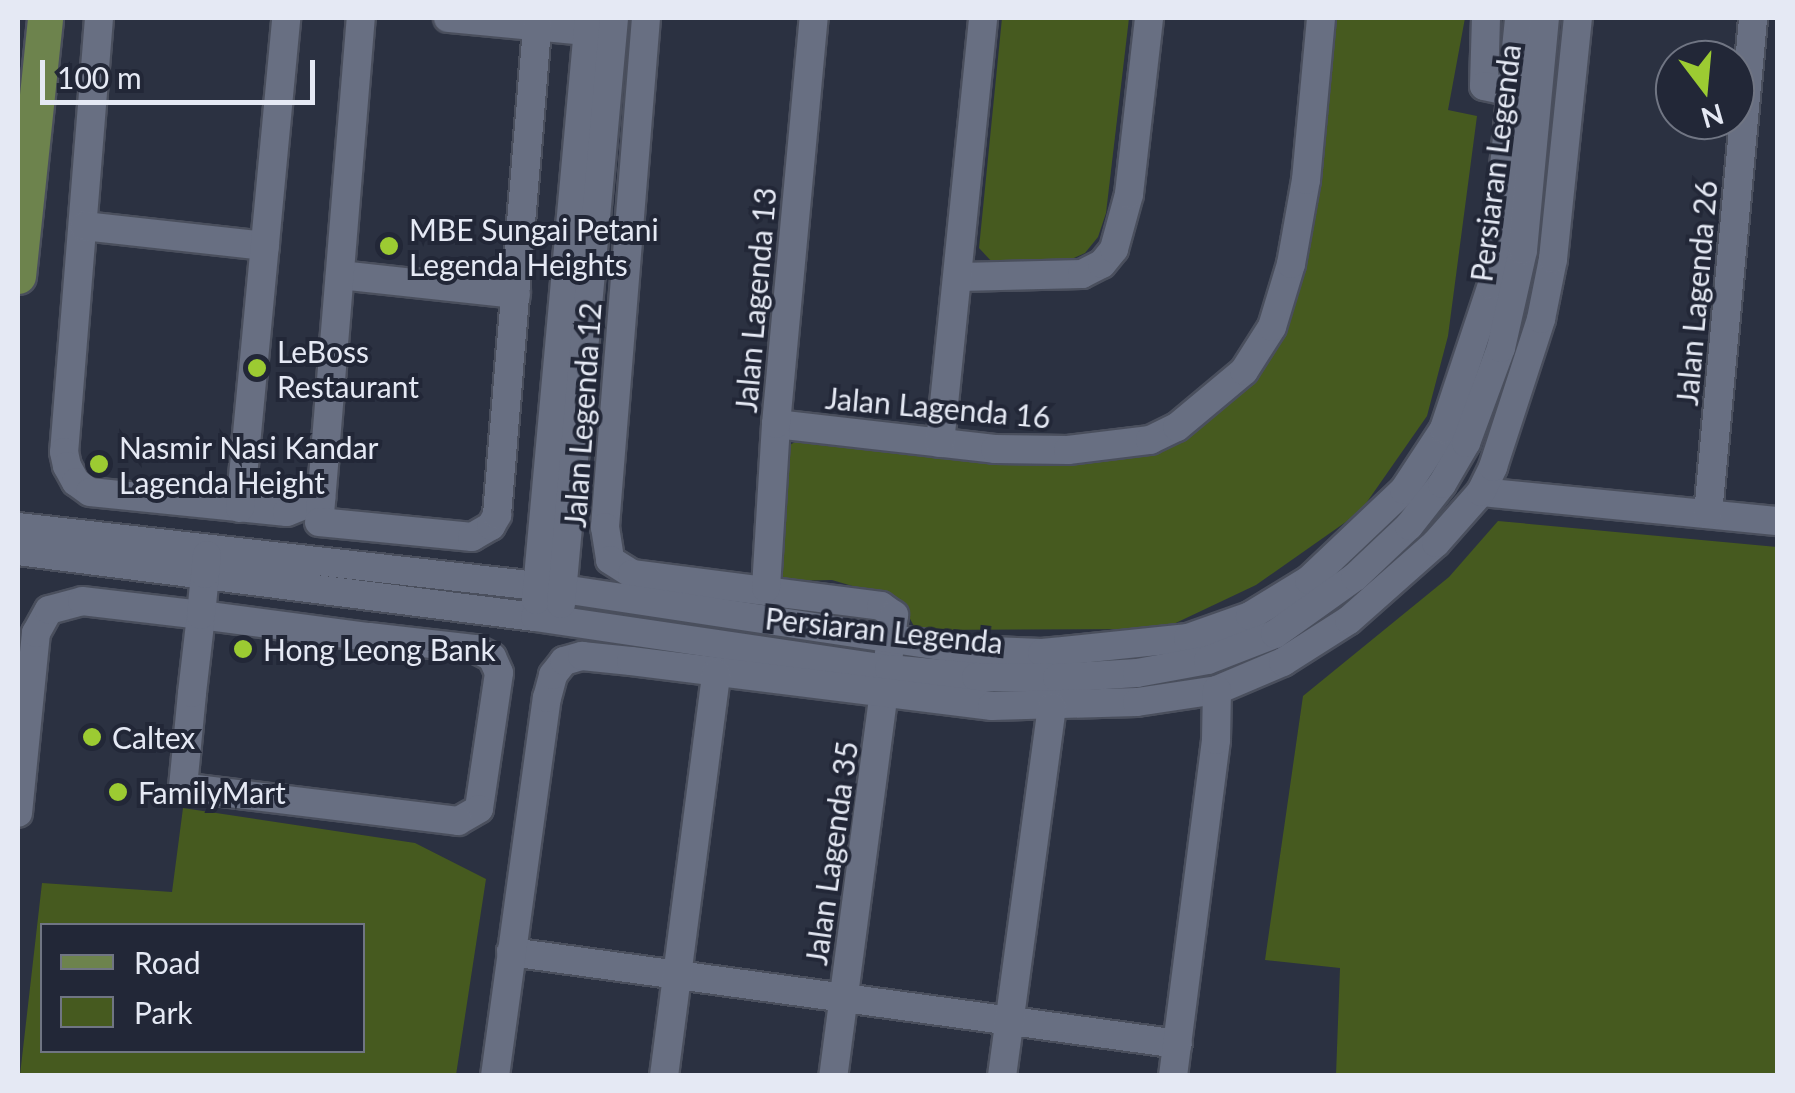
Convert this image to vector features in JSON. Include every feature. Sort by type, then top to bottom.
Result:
[{"type":"main road","points":[[18,276],[45,18]]},
{"type":"street","points":[[99,18],[64,452],[76,482],[90,492],[252,509],[320,510],[472,536],[492,526],[499,506],[538,26]]},
{"type":"street","points":[[282,558],[277,532],[252,509],[264,246],[286,18]]},
{"type":"street","points":[[316,561],[361,18]]},
{"type":"street","points":[[448,18],[538,26],[601,25],[547,619]]},
{"type":"street","name":"Jalan Legenda 12","points":[[646,18],[606,548],[617,567],[632,574],[766,588],[881,606],[894,615],[893,640]]},
{"type":"street","name":"Jalan Lagenda 13","points":[[766,588],[776,424],[814,18]]},
{"type":"street","points":[[940,444],[960,277],[983,18]]},
{"type":"street","points":[[960,277],[1027,279],[1082,274],[1102,264],[1114,249],[1129,194],[1149,18]]},
{"type":"street","name":"Jalan Lagenda 16","points":[[776,424],[940,444],[1068,450],[1150,440],[1191,417],[1244,371],[1272,326],[1291,264],[1306,180],[1321,18]]},
{"type":"street","points":[[1486,18],[1484,86],[1570,100]]},
{"type":"street","name":"Persiaran Legenda","points":[[1519,18],[1525,95]]},
{"type":"street","name":"Persiaran Legenda","points":[[18,527],[887,682],[1057,678],[1178,667],[1275,634],[1347,566],[1428,456],[1458,398],[1492,285],[1525,95],[1545,18]]},
{"type":"street","points":[[496,1076],[547,698],[553,675],[564,661],[582,656],[716,673],[887,682],[1052,707],[1136,702],[1217,690],[1252,678],[1308,648],[1376,598],[1436,543],[1481,492],[1528,364],[1548,292],[1578,18]]},
{"type":"street","name":"Jalan Lagenda 26","points":[[1708,514],[1753,18]]},
{"type":"street","points":[[587,174],[632,178]]},
{"type":"street","points":[[84,226],[264,246]]},
{"type":"street","points":[[340,274],[516,294]]},
{"type":"street","points":[[1481,492],[1778,521]]},
{"type":"street","name":"Persiaran Legenda","points":[[18,552],[206,561],[316,561],[550,588],[966,650],[1042,653],[1188,638],[1280,601],[1347,566]]},
{"type":"street","points":[[18,813],[36,633],[49,610],[82,601],[200,615],[476,648],[497,664],[484,801],[474,815],[458,821],[183,786],[200,615],[206,561]]},
{"type":"street","points":[[1347,566],[1376,598]]},
{"type":"street","name":"Jalan Lagenda 35","points":[[833,1076],[893,640]]},
{"type":"street","points":[[664,1076],[716,673]]},
{"type":"street","points":[[1173,1076],[1216,740],[1217,690]]},
{"type":"street","points":[[1002,1076],[1052,707]]},
{"type":"street","points":[[512,952],[1178,1044]]},
{"type":"green space","points":[[1002,18],[1129,18],[1106,213],[1098,237],[1085,253],[1065,262],[993,263],[979,248]]},
{"type":"green space","points":[[1326,18],[1465,18],[1448,110],[1477,116],[1448,336],[1427,416],[1360,512],[1256,585],[1163,629],[916,630],[900,600],[832,580],[783,581],[776,563],[786,447],[797,441],[1046,464],[1141,456],[1193,429],[1263,371],[1294,303]]},
{"type":"green space","points":[[1498,521],[1777,547],[1777,1075],[1336,1075],[1340,968],[1265,960],[1303,696],[1449,577]]},
{"type":"green space","points":[[183,808],[415,843],[486,879],[456,1075],[20,1075],[42,883],[172,892]]},
{"type":"place","name":"MBE Sungai Petani Legenda Heights","points":[[389,246]]},
{"type":"place","name":"LeBoss Restaurant","points":[[257,368]]},
{"type":"place","name":"Nasmir Nasi Kandar Lagenda Height","points":[[99,464]]},
{"type":"place","name":"Hong Leong Bank","points":[[243,649]]},
{"type":"place","name":"Caltex","points":[[92,737]]},
{"type":"place","name":"FamilyMart","points":[[118,792]]}]
